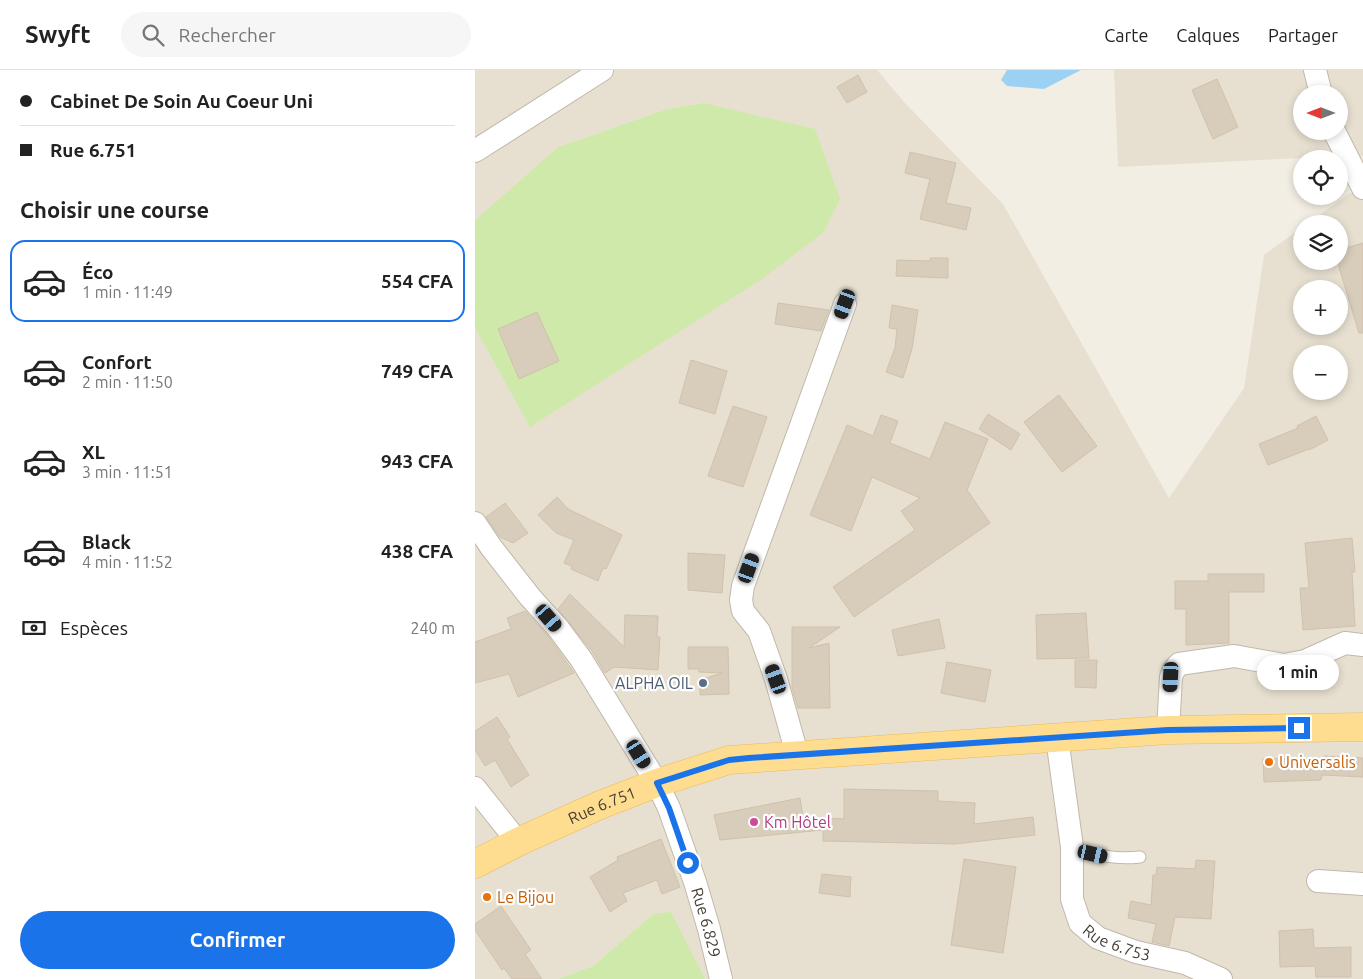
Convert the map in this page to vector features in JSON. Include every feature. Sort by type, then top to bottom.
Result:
[{"type":"main road","name":"Rue 6.751","points":[[475,864],[600,805],[657,783],[729,760],[1168,730],[1363,727]]},
{"type":"street","points":[[475,151],[602,70]]},
{"type":"street","points":[[1315,70],[1319,85]]},
{"type":"street","points":[[1339,140],[1363,188]]},
{"type":"street","points":[[797,754],[768,655],[759,631],[743,610],[741,600],[743,586],[845,304]]},
{"type":"street","name":"Rue 6.829","points":[[475,523],[483,546],[558,628],[581,659],[657,783],[669,808],[695,882],[721,979]]},
{"type":"street","points":[[1168,730],[1171,677],[1179,664],[1234,656],[1284,665],[1296,664],[1345,643],[1363,645]]},
{"type":"street","name":"Rue 6.753","points":[[1057,738],[1072,847],[1072,899],[1080,923],[1088,932],[1098,938],[1136,952],[1185,963],[1221,979]]},
{"type":"street","points":[[475,788],[519,842]]},
{"type":"street","points":[[1318,881],[1363,884]]},
{"type":"lane","points":[[1072,847],[1108,857],[1124,859],[1140,857]]},
{"type":"shaded area","points":[[475,70],[877,70],[904,102],[1003,204],[1169,498],[1244,388],[1264,255],[1293,234],[1293,270],[1348,270],[1348,215],[1320,215],[1334,205],[1348,205],[1348,195],[1363,184],[1363,979],[705,979],[653,914],[593,966],[558,979],[475,979],[475,328],[530,426],[703,103],[667,109],[558,147],[475,220]]},
{"type":"shaded area","points":[[1114,70],[1363,70],[1363,157],[1348,156],[1348,150],[1293,150],[1293,158],[1118,167]]},
{"type":"green space","points":[[703,103],[815,129],[840,199],[824,232],[762,279],[530,427],[475,328],[475,220],[558,147],[667,109]]},
{"type":"green space","points":[[671,912],[705,979],[558,979],[593,966],[653,914]]},
{"type":"water","points":[[1007,70],[1081,70],[1044,89],[1007,86],[1001,80]]},
{"type":"building","points":[[858,75],[867,92],[847,103],[837,87]]},
{"type":"building","points":[[1217,79],[1238,127],[1213,139],[1192,90]]},
{"type":"building","points":[[910,152],[956,163],[946,203],[971,208],[966,230],[920,219],[930,179],[905,173]]},
{"type":"building","points":[[1363,243],[1363,333],[1359,333],[1348,297],[1348,280],[1343,280],[1340,270],[1348,270],[1348,247]]},
{"type":"building","points":[[930,258],[948,258],[948,278],[896,276],[897,260],[930,261]]},
{"type":"building","points":[[778,303],[829,310],[821,331],[775,324]]},
{"type":"building","points":[[892,305],[918,310],[912,349],[903,378],[886,372],[895,348],[897,329],[889,328]]},
{"type":"building","points":[[537,312],[559,361],[519,379],[498,329]]},
{"type":"building","points":[[691,360],[727,371],[715,414],[679,403]]},
{"type":"building","points":[[1059,395],[1097,446],[1062,472],[1024,422]]},
{"type":"building","points":[[733,406],[767,417],[743,487],[708,476]]},
{"type":"building","points":[[988,414],[1020,434],[1011,450],[979,429]]},
{"type":"building","points":[[881,415],[898,421],[890,443],[930,459],[945,422],[988,439],[967,490],[990,523],[854,617],[833,587],[915,530],[901,511],[920,498],[872,477],[851,531],[810,515],[847,425],[873,436]]},
{"type":"building","points":[[1316,416],[1328,440],[1309,450],[1268,465],[1259,444],[1298,428],[1297,426]]},
{"type":"building","points":[[557,497],[568,509],[622,535],[606,569],[603,568],[598,581],[571,569],[572,566],[564,563],[574,540],[556,533],[538,515]]},
{"type":"building","points":[[505,503],[528,533],[513,543],[500,537],[486,517]]},
{"type":"building","points":[[1352,538],[1355,572],[1352,572],[1355,626],[1303,630],[1300,588],[1309,588],[1305,543]]},
{"type":"building","points":[[688,553],[725,555],[722,593],[688,590]]},
{"type":"building","points":[[1208,574],[1264,574],[1264,592],[1229,592],[1229,643],[1186,645],[1186,609],[1175,609],[1175,581],[1208,581]]},
{"type":"building","points":[[570,594],[624,647],[625,615],[658,616],[657,637],[660,637],[658,670],[614,667],[605,673],[592,651],[558,609]]},
{"type":"building","points":[[525,611],[548,636],[574,673],[518,697],[509,674],[475,683],[475,642],[511,629],[507,618]]},
{"type":"building","points":[[1086,613],[1089,658],[1037,659],[1036,615]]},
{"type":"building","points":[[939,619],[945,648],[898,656],[892,630]]},
{"type":"building","points":[[792,627],[840,627],[809,648],[829,643],[830,708],[798,708],[792,688]]},
{"type":"building","points":[[688,647],[728,647],[729,694],[700,695],[700,680],[722,673],[699,672],[699,669],[688,669]]},
{"type":"building","points":[[1075,660],[1097,660],[1096,688],[1075,687]]},
{"type":"building","points":[[947,662],[991,670],[985,702],[941,693]]},
{"type":"building","points":[[497,717],[510,737],[507,739],[529,775],[511,787],[495,760],[485,766],[475,750],[475,731]]},
{"type":"building","points":[[1324,756],[1363,758],[1363,777],[1322,775],[1321,780],[1264,782],[1263,759],[1324,758]]},
{"type":"building","points":[[844,789],[938,791],[938,801],[975,803],[974,824],[1033,817],[1035,835],[955,844],[823,841],[823,830],[720,840],[714,815],[800,798],[803,817],[844,819]]},
{"type":"building","points":[[661,839],[680,887],[662,894],[657,880],[623,893],[627,901],[610,912],[590,877],[618,860],[617,857]]},
{"type":"building","points":[[964,859],[1016,867],[1003,953],[951,945]]},
{"type":"building","points":[[1196,860],[1215,861],[1211,919],[1175,917],[1169,946],[1152,942],[1156,924],[1128,918],[1131,901],[1151,905],[1153,875],[1156,875],[1157,867],[1195,869]]},
{"type":"building","points":[[822,874],[851,877],[850,897],[819,893]]},
{"type":"building","points":[[501,906],[531,950],[525,954],[542,979],[512,979],[504,968],[502,970],[475,930],[475,924]]},
{"type":"building","points":[[1313,929],[1314,948],[1351,947],[1351,977],[1316,977],[1315,966],[1280,967],[1279,931]]},
{"type":"place","name":"ALPHA OIL","points":[[703,683]]},
{"type":"place","name":"Universalis","points":[[1269,762]]},
{"type":"place","name":"Km Hôtel","points":[[754,822]]},
{"type":"place","name":"Le Bijou","points":[[487,897]]},
{"type":"route","points":[[688,863],[669,808],[657,783],[729,760],[1168,730],[1299,728]]}]
